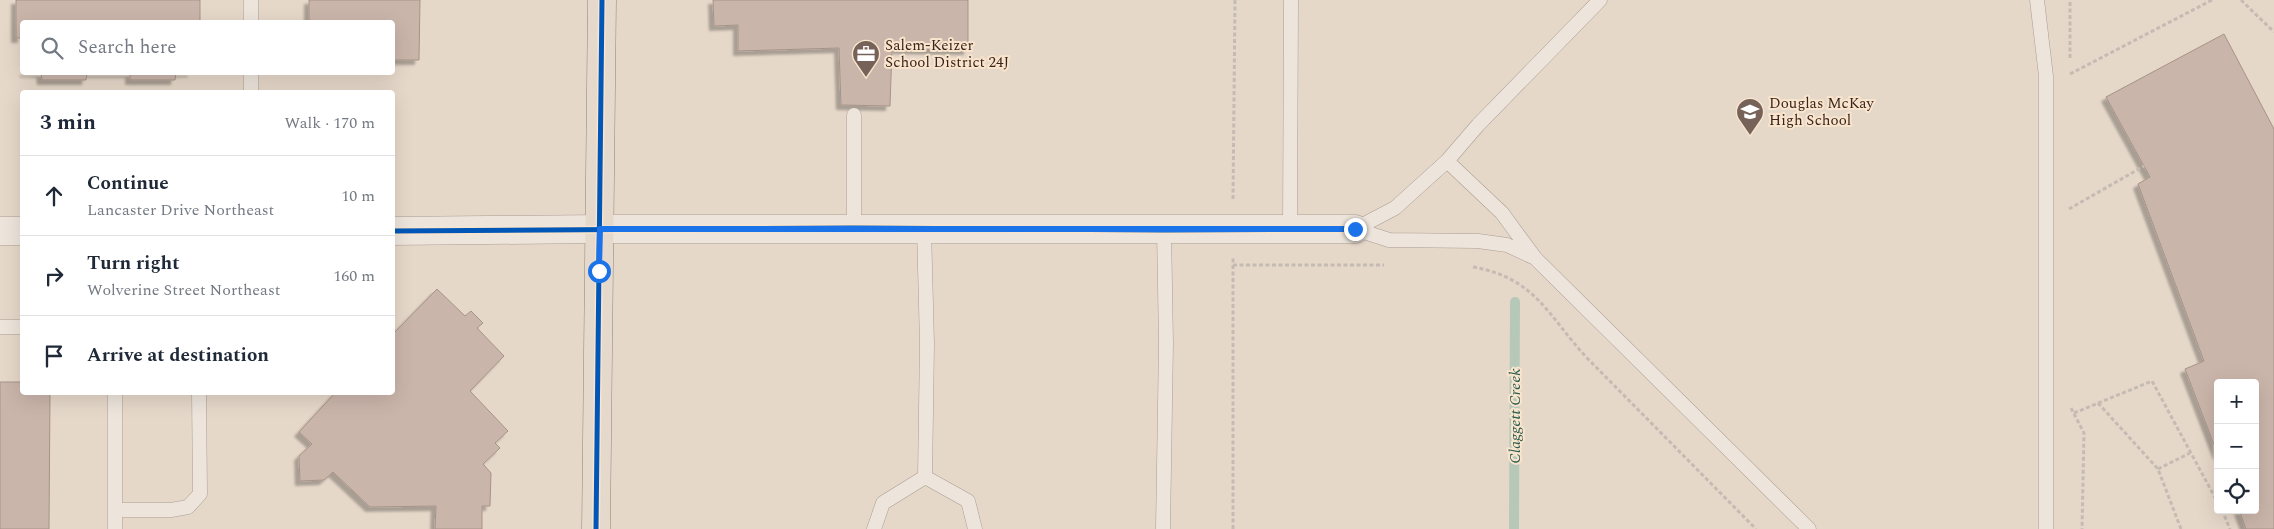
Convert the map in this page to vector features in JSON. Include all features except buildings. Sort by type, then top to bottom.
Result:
[{"type":"main road","points":[[596,529],[602,0]]},
{"type":"street","points":[[395,231],[854,228],[1355,229]]},
{"type":"street","points":[[0,231],[20,231]]},
{"type":"lane","points":[[251,0],[251,20]]},
{"type":"lane","points":[[1290,230],[1291,0]]},
{"type":"lane","points":[[1355,229],[1395,208],[1447,161],[1478,125],[1600,0]]},
{"type":"lane","points":[[2037,0],[2046,76],[2046,529]]},
{"type":"lane","points":[[251,75],[251,90]]},
{"type":"lane","points":[[854,115],[854,228]]},
{"type":"lane","points":[[1447,161],[1502,213],[1535,258],[1810,529]]},
{"type":"lane","points":[[924,228],[927,344],[925,477]]},
{"type":"lane","points":[[1355,229],[1389,240],[1478,241],[1507,246],[1535,258]]},
{"type":"lane","points":[[1163,529],[1166,343],[1164,230]]},
{"type":"lane","points":[[0,327],[20,327]]},
{"type":"lane","points":[[115,395],[115,529]]},
{"type":"lane","points":[[115,510],[172,510],[188,508],[200,494],[199,395]]},
{"type":"lane","points":[[874,529],[883,503],[925,477]]},
{"type":"lane","points":[[925,477],[968,501],[975,529]]},
{"type":"path","points":[[1233,529],[1235,0]]},
{"type":"path","points":[[2070,74],[2212,0]]},
{"type":"path","points":[[2242,0],[2274,32]]},
{"type":"path","points":[[2068,209],[2144,166]]},
{"type":"path","points":[[1233,265],[1386,265]]},
{"type":"path","points":[[1471,266],[1493,270],[1526,287],[1587,358],[1756,529]]},
{"type":"path","points":[[2074,413],[2152,381],[2214,496]]},
{"type":"path","points":[[2098,403],[2158,469],[2181,529]]},
{"type":"path","points":[[2082,529],[2084,433]]},
{"type":"path","points":[[2158,469],[2190,453]]},
{"type":"path","points":[[2224,514],[2230,529]]},
{"type":"waterway","name":"Claggett Creek","points":[[1514,529],[1515,302]]},
{"type":"cycle path","points":[[596,529],[602,0]]},
{"type":"cycle path","points":[[395,231],[854,228],[1355,229]]},
{"type":"place","name":"Salem-Keizer School District 24J","points":[[866,78]]},
{"type":"place","name":"Douglas McKay High School","points":[[1750,136]]},
{"type":"route","points":[[599,271],[600,229],[1355,229]]}]
